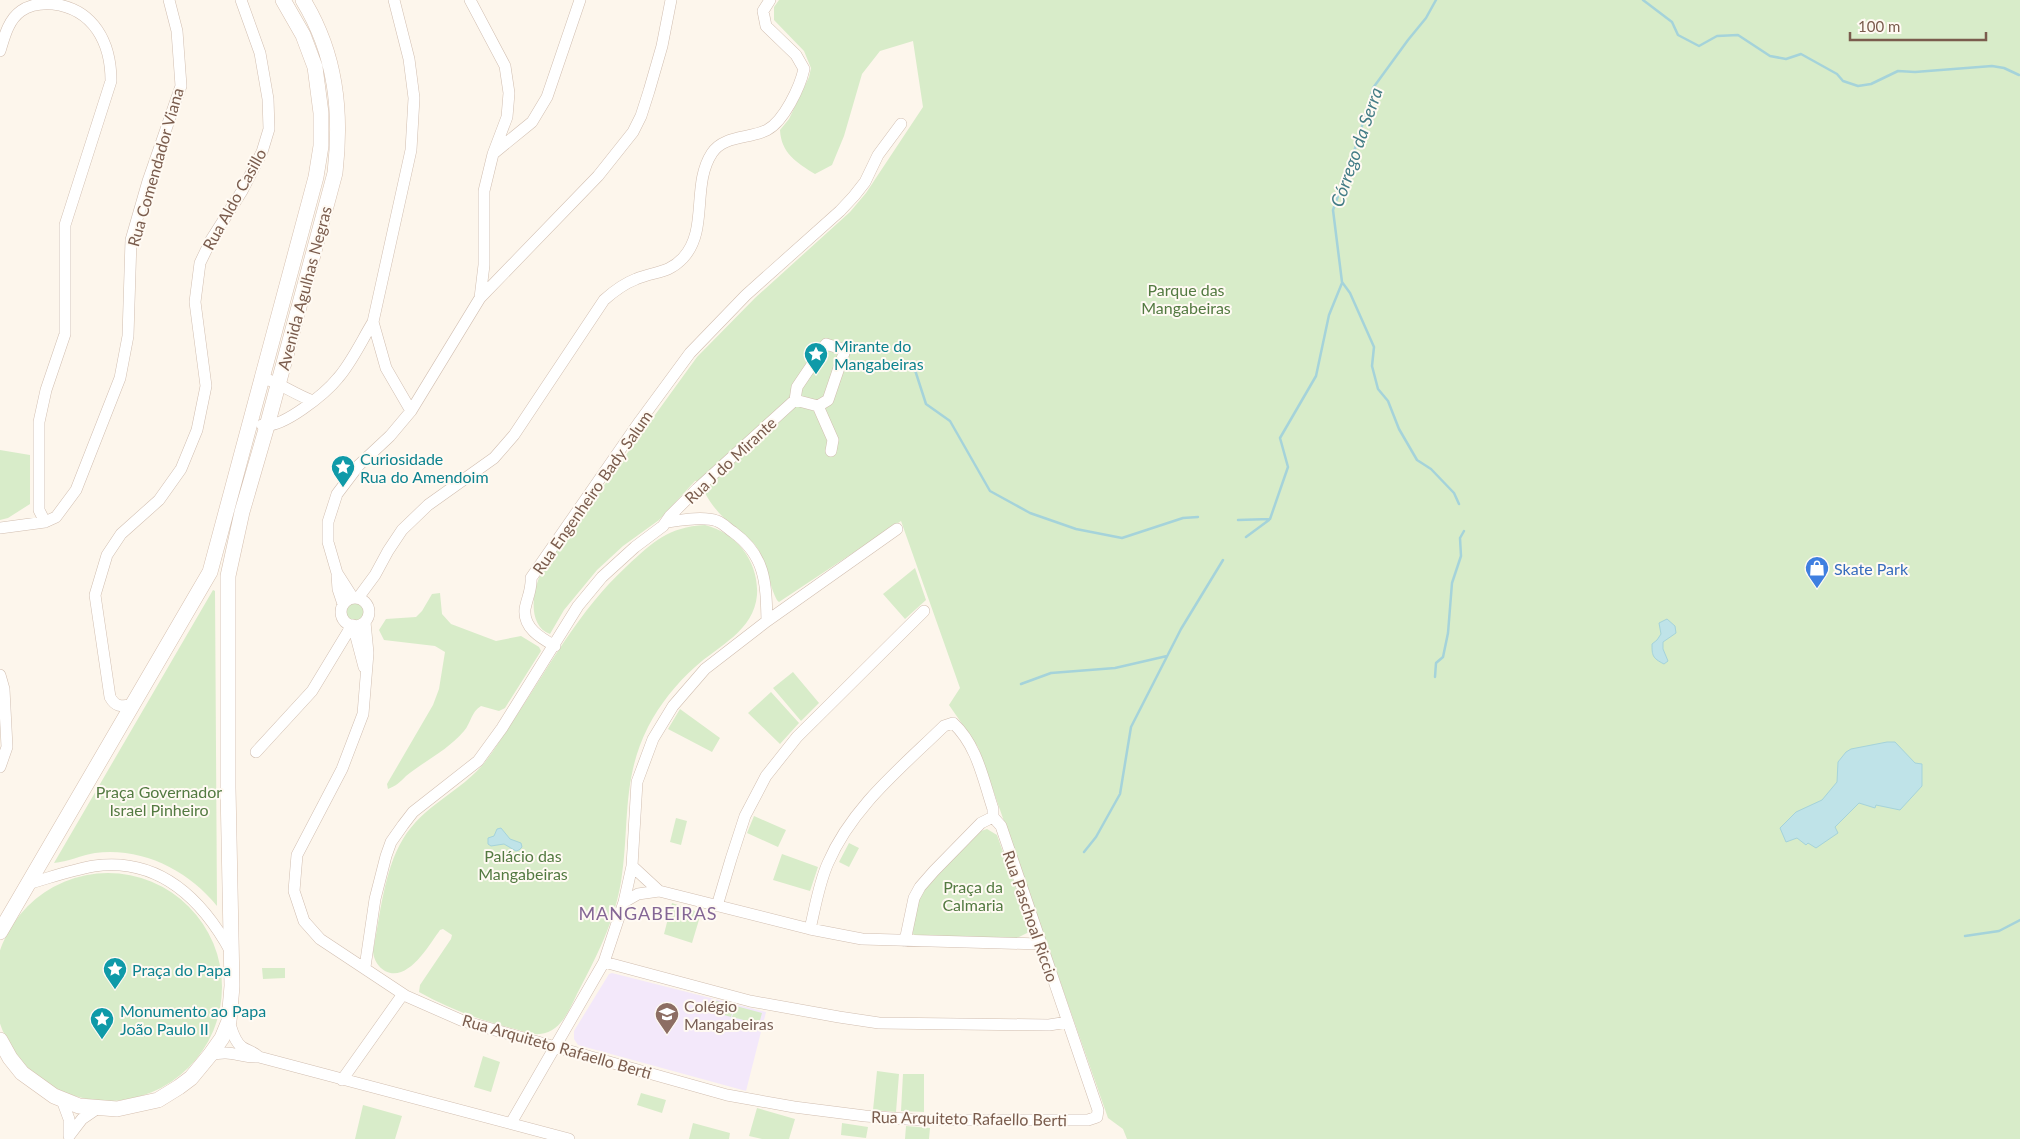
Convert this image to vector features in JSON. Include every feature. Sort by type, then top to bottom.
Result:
[{"type":"street","name":"Rua Comendador Viana","points":[[45,522],[56,516],[76,490],[120,378],[128,336],[131,240],[148,181],[181,86],[177,31],[169,0]]},
{"type":"street","name":"Rua Aldo Casillo","points":[[133,705],[119,706],[113,704],[110,697],[95,595],[107,556],[121,534],[159,500],[181,469],[197,430],[206,386],[195,302],[200,263],[211,240],[246,184],[262,152],[269,129],[268,99],[260,53],[241,0]]},
{"type":"street","name":"Avenida Agulhas Negras","points":[[210,572],[316,177],[322,146],[321,114],[315,67],[302,35],[283,0]]},
{"type":"street","name":"Avenida Agulhas Negras","points":[[228,576],[242,512],[279,383],[335,173],[339,141],[338,109],[331,65],[317,26],[303,0]]},
{"type":"street","points":[[250,422],[267,426],[291,416],[313,401],[338,378],[373,322],[411,150],[414,98],[409,59],[394,0]]},
{"type":"street","points":[[470,0],[505,66],[508,93],[507,117],[493,154],[484,191],[484,265],[480,298]]},
{"type":"street","points":[[493,154],[532,122],[537,114],[547,96],[580,0]]},
{"type":"street","points":[[331,661],[342,618],[341,608],[343,604],[328,542],[328,522],[337,494],[359,465],[390,436],[411,411],[480,298],[598,176],[633,132],[641,116],[662,46],[671,0]]},
{"type":"street","points":[[343,604],[356,598],[376,575],[392,544],[402,530],[428,505],[494,458],[514,435],[604,300],[618,288],[636,279],[671,269],[685,257],[694,242],[698,227],[704,166],[713,150],[725,142],[768,130],[783,115],[802,79],[804,69],[796,55],[766,26],[763,11],[770,0]]},
{"type":"street","points":[[0,51],[8,26],[20,12],[39,3],[66,6],[90,19],[104,44],[111,62],[111,81],[65,225],[65,334],[46,390],[39,422],[39,510],[45,522],[0,528]]},
{"type":"street","name":"Rua Engenheiro Bady Salum","points":[[555,646],[538,636],[530,628],[526,619],[525,610],[532,587],[531,578],[640,421],[690,354],[746,295],[840,211],[854,196],[865,182],[878,155],[901,124]]},
{"type":"street","points":[[373,322],[386,368],[411,411]]},
{"type":"street","points":[[826,344],[845,350],[828,400],[818,406],[795,400],[797,387],[826,344]]},
{"type":"street","points":[[261,377],[279,383],[295,394],[313,401]]},
{"type":"street","points":[[291,416],[295,394]]},
{"type":"street","name":"Rua J do Mirante","points":[[555,646],[578,606],[602,576],[667,522],[670,516],[697,490],[795,400]]},
{"type":"street","points":[[818,406],[833,440],[830,451]]},
{"type":"street","points":[[667,522],[694,519],[717,521],[745,540],[755,553],[764,574],[767,621]]},
{"type":"street","points":[[511,1123],[604,962],[624,902],[632,866],[638,782],[653,740],[672,706],[705,669],[767,621],[897,529]]},
{"type":"street","points":[[0,932],[210,572],[228,576],[228,788],[232,986],[229,1021],[222,1038],[191,1078],[158,1100],[117,1109],[79,1106],[62,1100],[41,1088],[22,1073],[10,1058],[0,1040]]},
{"type":"street","points":[[337,573],[356,598],[367,606]]},
{"type":"street","points":[[342,618],[352,625],[365,622],[368,614],[367,606],[376,575]]},
{"type":"street","points":[[717,906],[745,816],[766,776],[797,736],[924,611]]},
{"type":"street","name":"Rua Arquiteto Rafaello Berti","points":[[365,622],[368,643],[363,714],[328,798],[297,855],[294,891],[304,921],[320,939],[365,967],[403,994],[463,1021],[727,1095],[794,1107],[865,1116],[919,1120],[1088,1120],[1097,1117]]},
{"type":"street","points":[[256,752],[312,691],[352,625]]},
{"type":"street","name":"Rua Arquiteto Rafaello Berti","points":[[352,625],[366,676]]},
{"type":"street","points":[[365,967],[375,900],[391,842],[413,812],[478,761],[502,728],[555,646]]},
{"type":"street","points":[[0,675],[4,689],[7,747],[0,767]]},
{"type":"street","name":"Rua Paschoal Riccio","points":[[810,929],[827,865],[852,820],[872,796],[944,726],[952,723],[962,732],[972,746],[993,809],[993,817],[1001,826],[1098,1110],[1097,1117]]},
{"type":"street","points":[[905,941],[914,898],[920,887],[981,823],[993,817]]},
{"type":"street","points":[[27,884],[74,870],[96,866],[114,865],[137,868],[155,874],[170,882],[198,904],[210,917],[232,953]]},
{"type":"street","points":[[632,866],[659,891]]},
{"type":"street","points":[[624,902],[638,894],[659,891],[810,929],[862,939],[1040,944]]},
{"type":"street","points":[[604,962],[750,1001],[879,1023],[1049,1025],[1068,1022]]},
{"type":"street","points":[[342,1080],[403,994]]},
{"type":"street","points":[[229,1021],[237,1042],[243,1048],[253,1051],[259,1057]]},
{"type":"street","points":[[210,1055],[224,1051],[250,1058],[259,1057],[569,1139]]},
{"type":"street","points":[[62,1100],[69,1119],[69,1138]]},
{"type":"street","points":[[69,1138],[82,1119],[98,1108]]},
{"type":"shaded area","name":"Colégio Mangabeiras","points":[[612,973],[766,1012],[746,1091],[578,1045],[574,1039],[574,1031],[609,974]]},
{"type":"green space","name":"Parque das Mangabeiras","points":[[779,0],[2020,0],[2020,1139],[1127,1139],[1123,1129],[1108,1118],[978,747],[949,705],[960,688],[901,521],[779,602],[776,599],[758,549],[719,513],[706,495],[700,481],[695,481],[659,520],[623,546],[597,570],[564,610],[550,634],[542,629],[537,623],[535,615],[534,596],[542,571],[697,357],[755,298],[850,212],[866,193],[923,107],[913,41],[880,51],[862,74],[844,136],[832,165],[815,174],[802,166],[791,157],[783,145],[780,130],[789,119],[809,77],[811,68],[804,51],[774,20],[774,7]]},
{"type":"green space","points":[[0,450],[30,455],[30,504],[8,518],[0,520]]},
{"type":"green space","name":"Palácio das Mangabeiras","points":[[705,525],[717,529],[736,542],[750,560],[757,583],[754,608],[749,618],[734,637],[681,680],[663,702],[648,727],[639,747],[630,785],[624,862],[614,912],[597,954],[571,1007],[559,1025],[540,1034],[530,1033],[466,1014],[419,992],[420,985],[451,939],[452,935],[443,929],[440,930],[424,953],[410,967],[402,972],[385,971],[377,963],[373,952],[391,865],[411,827],[431,808],[465,782],[485,762],[579,620],[610,583],[645,550],[662,537],[681,529]]},
{"type":"green space","points":[[915,568],[926,600],[905,619],[883,594]]},
{"type":"green space","name":"Praça Governador Israel Pinheiro","points":[[213,590],[215,591],[217,906],[205,893],[178,872],[147,858],[113,852],[95,853],[54,863]]},
{"type":"green space","points":[[440,593],[442,614],[451,624],[496,641],[521,636],[539,647],[541,651],[505,708],[499,711],[481,706],[478,708],[458,738],[388,789],[387,784],[433,705],[439,689],[445,652],[435,646],[384,640],[379,630],[386,619],[416,617],[432,594]]},
{"type":"green space","points":[[355,602],[362,605],[365,612],[362,619],[355,622],[348,619],[345,612],[348,605]]},
{"type":"green space","points":[[793,672],[819,703],[801,721],[773,688]]},
{"type":"green space","points":[[771,692],[799,723],[780,744],[748,713]]},
{"type":"green space","points":[[680,709],[720,738],[712,752],[668,729]]},
{"type":"green space","points":[[754,816],[786,830],[778,847],[747,833]]},
{"type":"green space","points":[[676,818],[687,821],[681,845],[670,842]]},
{"type":"green space","name":"Praça da Calmaria","points":[[987,829],[997,835],[1030,928],[1029,932],[1017,938],[916,936],[913,934],[911,925],[922,892],[938,872],[981,831]]},
{"type":"green space","points":[[849,843],[859,848],[849,867],[839,862]]},
{"type":"green space","points":[[782,854],[818,867],[810,891],[773,880]]},
{"type":"green space","points":[[108,873],[130,875],[162,886],[189,906],[209,933],[220,965],[222,987],[220,1009],[209,1041],[189,1068],[162,1088],[130,1099],[108,1101],[86,1099],[54,1088],[27,1068],[7,1041],[-4,1009],[-6,987],[-4,965],[7,933],[27,906],[54,886],[86,875]]},
{"type":"green space","points":[[672,903],[701,913],[692,943],[664,934]]},
{"type":"green space","points":[[262,968],[285,968],[285,978],[263,979]]},
{"type":"green space","points":[[713,1000],[734,1006],[731,1017],[710,1011]]},
{"type":"green space","points":[[736,1006],[762,1013],[759,1024],[732,1017]]},
{"type":"green space","points":[[483,1056],[500,1062],[491,1092],[474,1087]]},
{"type":"green space","points":[[877,1071],[899,1074],[896,1112],[873,1110]]},
{"type":"green space","points":[[903,1074],[924,1074],[924,1112],[901,1111]]},
{"type":"green space","points":[[641,1093],[666,1100],[662,1113],[637,1105]]},
{"type":"green space","points":[[363,1105],[402,1116],[395,1139],[355,1139]]},
{"type":"green space","points":[[757,1108],[795,1119],[789,1139],[762,1139],[749,1136]]},
{"type":"green space","points":[[693,1123],[730,1133],[729,1139],[689,1139]]},
{"type":"green space","points":[[842,1123],[868,1127],[866,1138],[841,1135]]},
{"type":"green space","points":[[906,1126],[930,1128],[929,1139],[905,1139]]},
{"type":"water","points":[[1667,619],[1675,626],[1676,633],[1663,642],[1663,649],[1668,661],[1664,664],[1654,656],[1652,644],[1661,634],[1659,623]]},
{"type":"water","points":[[1895,742],[1915,763],[1922,764],[1922,786],[1900,810],[1876,805],[1875,808],[1859,803],[1835,827],[1838,833],[1816,848],[1808,843],[1806,845],[1797,838],[1786,842],[1780,828],[1796,812],[1822,800],[1837,782],[1838,762],[1846,752],[1851,749]]},
{"type":"water","points":[[501,828],[510,839],[521,843],[522,847],[519,850],[516,851],[504,844],[491,846],[488,844],[488,838],[494,836],[497,829]]},
{"type":"waterway","name":"Córrego da Serra","points":[[1436,0],[1426,18],[1373,88],[1357,143],[1333,210],[1342,282],[1350,293],[1374,347],[1372,366],[1378,389],[1388,401],[1399,429],[1417,460],[1431,469],[1454,493],[1459,504]]},
{"type":"waterway","name":"Córrego da Serra","points":[[1643,0],[1672,22],[1678,35],[1699,46],[1717,36],[1738,35],[1770,56],[1786,59],[1801,54],[1837,74],[1843,81],[1858,86],[1871,84],[1898,71],[1915,72],[1992,66],[2004,68],[2019,75]]},
{"type":"waterway","name":"Córrego da Serra","points":[[1238,520],[1270,519],[1288,467],[1280,438],[1316,376],[1329,315],[1342,283]]},
{"type":"waterway","name":"Córrego da Serra","points":[[915,370],[926,404],[950,421],[990,491],[1030,513],[1076,529],[1122,538],[1183,518],[1198,517]]},
{"type":"waterway","name":"Córrego da Serra","points":[[1246,537],[1269,520]]},
{"type":"waterway","name":"Córrego da Serra","points":[[1435,677],[1436,663],[1443,657],[1448,633],[1452,583],[1461,556],[1460,538],[1464,531]]},
{"type":"waterway","name":"Córrego da Serra","points":[[1084,852],[1096,837],[1120,794],[1131,727],[1181,629],[1223,560]]},
{"type":"waterway","name":"Córrego da Serra","points":[[1021,684],[1051,673],[1115,668],[1167,656]]},
{"type":"waterway","name":"Córrego da Serra","points":[[1965,936],[1999,931],[2020,920]]},
{"type":"place","name":"Mirante do Mangabeiras","points":[[816,375]]},
{"type":"place","name":"Curiosidade Rua do Amendoim","points":[[343,488]]},
{"type":"place","name":"Skate Park","points":[[1817,589]]},
{"type":"place","name":"Praça do Papa","points":[[115,990]]},
{"type":"place","name":"Colégio Mangabeiras","points":[[667,1035]]},
{"type":"place","name":"Monumento ao Papa João Paulo II","points":[[102,1040]]},
{"type":"district","name":"MANGABEIRAS","points":[[648,913]]}]
